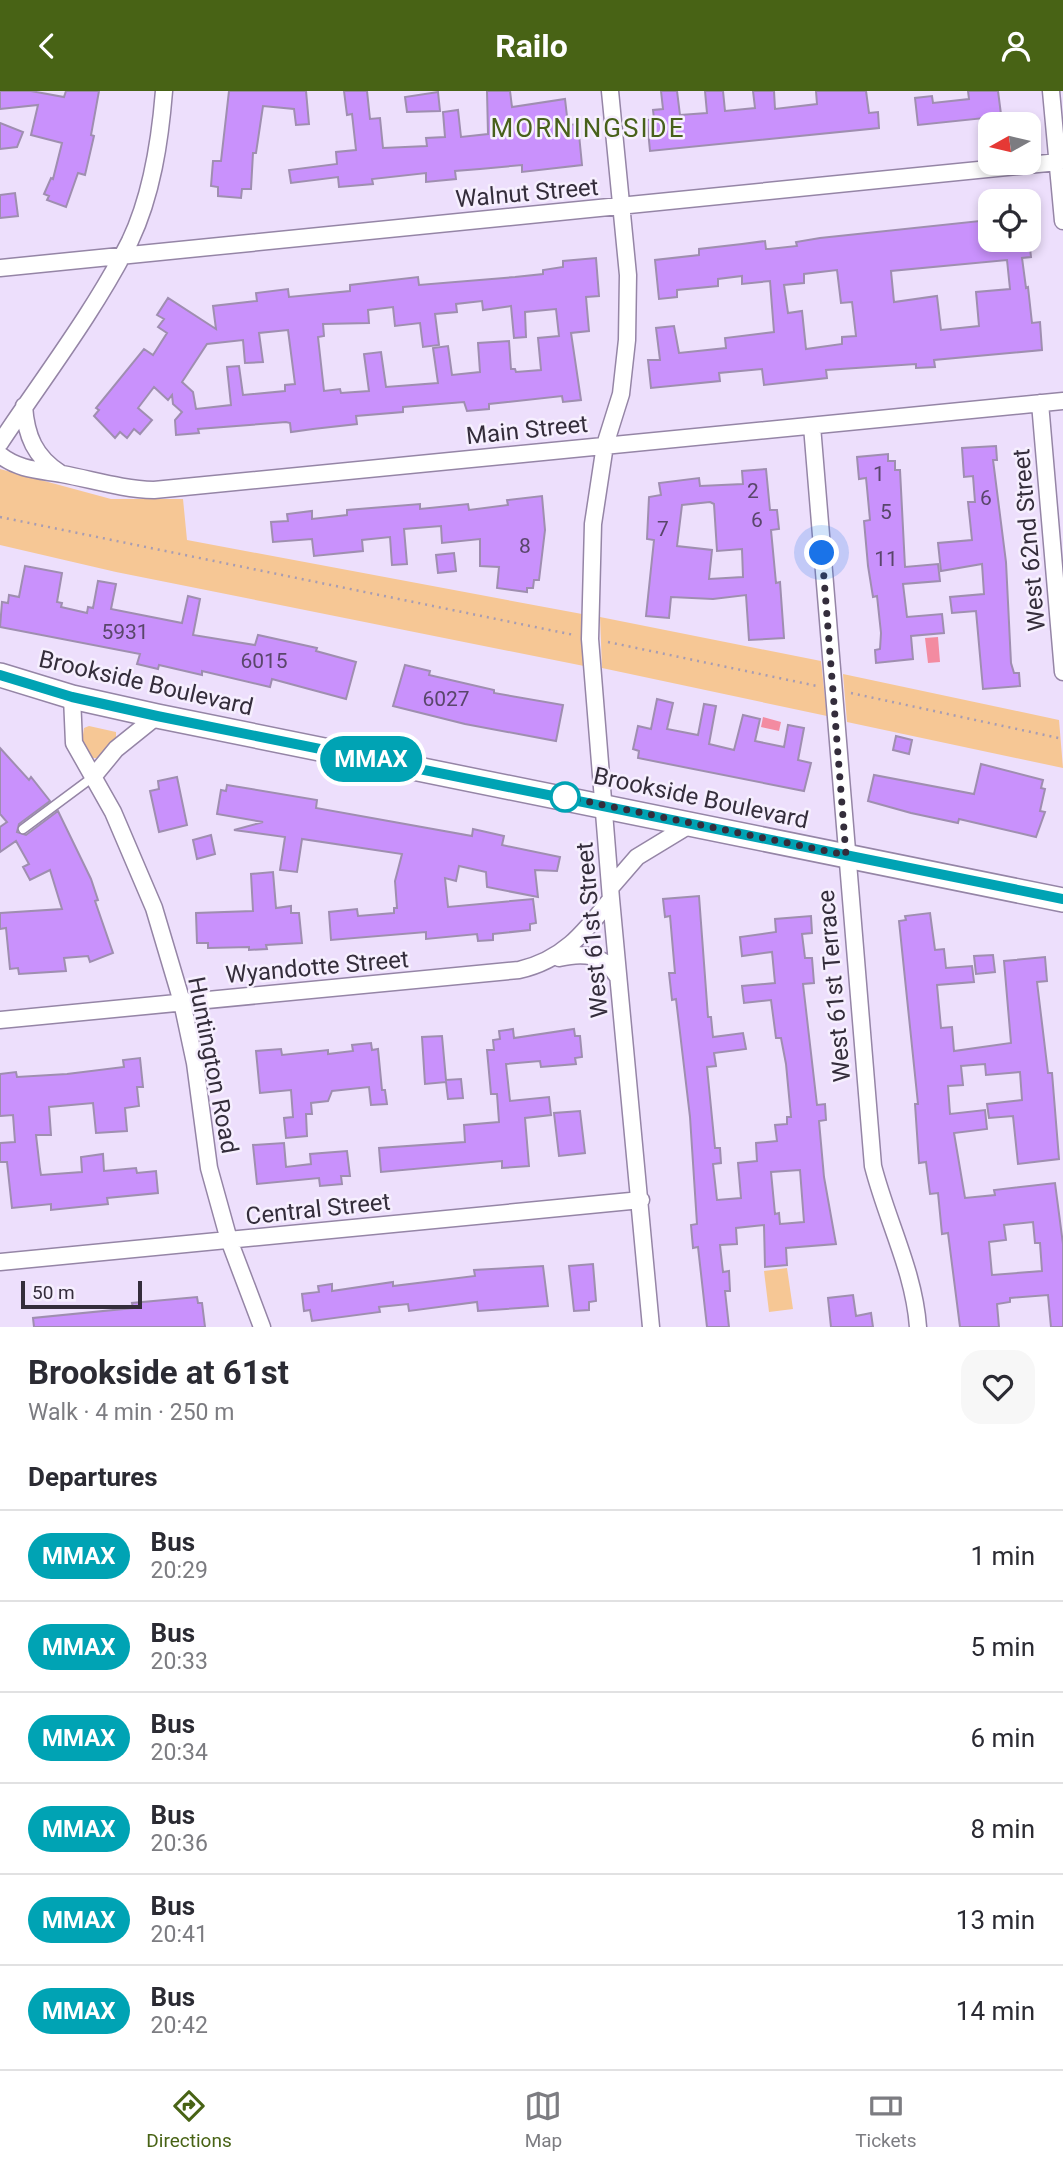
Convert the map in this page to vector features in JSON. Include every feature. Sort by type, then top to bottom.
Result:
[{"type":"main road","name":"Brookside Boulevard","points":[[0,675],[72,697],[157,716],[1063,899]]},
{"type":"street","points":[[0,443],[107,283],[129,241],[144,202],[161,136],[164,91]]},
{"type":"street","name":"West 61st Street","points":[[610,91],[628,275],[627,340],[621,394],[606,446],[593,524],[590,639],[651,1327]]},
{"type":"street","points":[[1051,91],[1063,221]]},
{"type":"street","name":"Walnut Street","points":[[0,268],[622,208],[1058,162]]},
{"type":"street","name":"Main Street","points":[[0,455],[37,472],[62,474],[107,486],[154,489],[1063,401]]},
{"type":"street","name":"West 62nd Street","points":[[1040,403],[1063,672]]},
{"type":"street","points":[[24,407],[33,447],[49,466],[62,474]]},
{"type":"street","name":"West 61st Terrace","points":[[812,426],[873,1166],[885,1213],[908,1270],[918,1327]]},
{"type":"street","name":"Huntington Road","points":[[72,697],[74,743],[113,811],[155,908],[195,1063],[209,1168],[229,1240],[262,1327]]},
{"type":"street","points":[[93,777],[116,749],[157,716]]},
{"type":"street","name":"Wyandotte Street","points":[[0,1020],[519,970],[550,961],[574,944],[636,857],[694,823]]},
{"type":"street","points":[[550,961],[577,955],[598,957],[610,964],[618,978]]},
{"type":"street","name":"Central Street","points":[[0,1262],[641,1201]]},
{"type":"lane","points":[[23,829],[93,777]]},
{"type":"path","points":[[0,517],[1063,739]]},
{"type":"shaded area","points":[[0,469],[111,499],[183,499],[187,540],[582,614],[584,666],[116,572],[0,545]]},
{"type":"shaded area","points":[[600,617],[821,661],[827,716],[602,668]]},
{"type":"shaded area","points":[[938,637],[940,662],[928,663],[925,638]]},
{"type":"shaded area","points":[[843,674],[1059,720],[1063,768],[847,722]]},
{"type":"shaded area","points":[[763,717],[781,722],[779,731],[761,727]]},
{"type":"shaded area","points":[[89,726],[116,732],[116,739],[102,758],[92,758],[82,741],[84,728]]},
{"type":"shaded area","points":[[787,1268],[793,1309],[769,1312],[764,1271]]},
{"type":"building","points":[[0,91],[31,91],[64,97],[66,91],[99,91],[91,135],[94,136],[85,175],[78,173],[66,207],[47,200],[49,196],[44,194],[51,178],[53,179],[62,143],[31,135],[38,105],[0,109]]},
{"type":"building","points":[[229,91],[306,91],[309,124],[296,125],[294,109],[263,106],[256,153],[253,153],[251,189],[242,189],[241,198],[218,196],[218,187],[211,186],[213,161],[221,161]]},
{"type":"building","points":[[344,91],[367,91],[370,119],[380,118],[383,148],[427,146],[426,138],[445,137],[443,112],[458,110],[461,137],[488,134],[487,91],[510,91],[512,107],[565,99],[568,125],[578,124],[582,165],[522,172],[522,165],[455,171],[456,179],[426,182],[426,173],[372,179],[373,184],[339,187],[338,177],[291,183],[289,170],[337,164],[336,152],[356,150],[352,114],[347,115]]},
{"type":"building","points":[[661,91],[677,91],[680,115],[707,113],[705,91],[723,91],[725,111],[755,108],[753,91],[774,91],[775,109],[817,104],[816,91],[866,91],[869,113],[878,112],[879,128],[650,151],[647,120],[654,119],[653,110],[663,109]]},
{"type":"building","points":[[968,91],[998,91],[1001,112],[978,112],[978,119],[918,125],[915,98],[932,96],[933,103],[969,99]]},
{"type":"building","points":[[438,92],[440,111],[407,112],[405,97]]},
{"type":"building","points":[[0,123],[23,132],[17,147],[0,149]]},
{"type":"building","points":[[15,193],[18,216],[0,218],[0,195]]},
{"type":"building","points":[[978,221],[978,252],[1030,252],[1031,257],[1022,258],[1032,323],[1040,322],[1042,350],[934,360],[935,367],[916,368],[916,364],[826,370],[827,378],[764,385],[762,369],[719,373],[720,381],[651,388],[648,360],[660,360],[656,328],[674,326],[679,353],[726,348],[725,338],[774,332],[770,281],[742,284],[742,276],[718,279],[718,286],[677,290],[677,297],[659,299],[655,260],[699,255],[699,249],[765,241],[766,249],[769,249],[797,246],[796,242]],"holes":[[[1007,260],[1010,289],[976,292],[979,326],[941,330],[937,296],[894,302],[891,271]],[[837,270],[841,303],[852,302],[856,336],[842,337],[842,344],[806,349],[802,311],[788,313],[784,285],[804,283],[804,274]]]},
{"type":"building","points":[[596,258],[599,296],[586,297],[589,331],[571,333],[581,400],[563,402],[562,396],[489,404],[489,409],[467,411],[464,402],[403,407],[403,412],[356,416],[357,424],[291,432],[290,423],[286,422],[198,429],[199,433],[176,435],[175,420],[182,412],[173,404],[172,395],[168,400],[154,387],[138,408],[152,420],[140,434],[134,429],[127,438],[120,432],[115,438],[94,416],[99,410],[96,408],[144,349],[153,355],[167,333],[158,327],[164,319],[157,315],[168,298],[216,329],[213,306],[257,301],[256,293],[288,289],[289,297],[350,291],[350,285],[418,277],[419,285],[515,277],[543,274],[543,270],[563,267],[563,261]],"holes":[[[482,301],[483,310],[511,306],[514,338],[526,337],[525,312],[556,309],[559,336],[538,338],[541,370],[516,372],[511,369],[509,341],[478,343],[480,372],[452,375],[448,346],[433,348],[438,383],[386,387],[381,352],[364,354],[369,391],[324,391],[318,337],[324,336],[323,324],[369,323],[368,310],[393,307],[395,326],[420,323],[423,347],[439,345],[435,314],[457,312],[456,304]],[[288,330],[295,384],[285,385],[285,391],[243,395],[239,366],[227,367],[231,405],[196,409],[193,392],[182,382],[207,344],[243,340],[245,363],[263,362],[259,333]]]},
{"type":"building","points":[[996,446],[997,460],[993,460],[1006,562],[1011,663],[1014,673],[1019,673],[1020,686],[983,689],[976,611],[952,613],[950,597],[984,594],[982,564],[941,571],[938,543],[972,540],[968,502],[975,502],[973,476],[964,477],[962,448]]},
{"type":"building","points":[[888,454],[888,461],[895,461],[895,470],[900,470],[905,567],[938,564],[940,581],[903,584],[907,617],[942,614],[944,633],[911,636],[913,659],[876,663],[875,650],[880,649],[881,633],[877,596],[873,597],[868,566],[864,521],[870,520],[866,478],[859,479],[857,457]]},
{"type":"building","points":[[766,469],[770,510],[777,510],[779,529],[771,530],[776,583],[780,582],[784,638],[749,640],[746,595],[713,599],[671,597],[669,618],[646,616],[654,540],[647,539],[649,497],[661,495],[659,483],[699,478],[700,486],[743,484],[742,471]],"holes":[[[710,502],[714,504],[717,551],[742,549],[743,577],[709,579],[712,550],[677,546],[682,505]]]},
{"type":"building","points":[[542,496],[545,530],[539,580],[534,580],[533,588],[527,588],[527,592],[497,588],[499,567],[480,566],[480,539],[442,543],[441,526],[404,529],[407,564],[392,565],[390,537],[362,540],[363,551],[314,556],[312,539],[273,542],[271,522],[288,521],[287,514],[312,511],[312,519],[347,515],[347,510],[420,504],[420,509],[468,504],[469,510],[508,505],[507,500]]},
{"type":"building","points":[[454,553],[456,571],[438,573],[436,555]]},
{"type":"building","points":[[25,566],[62,573],[57,602],[62,603],[61,607],[87,613],[88,607],[93,608],[98,581],[116,584],[111,609],[182,623],[188,596],[200,599],[193,635],[255,645],[258,635],[317,648],[316,651],[356,662],[346,699],[272,679],[270,687],[202,671],[202,675],[159,665],[158,669],[137,664],[140,654],[0,627],[2,602],[8,603],[9,595],[19,597]]},
{"type":"building","points":[[405,665],[430,671],[429,675],[494,690],[494,693],[563,705],[556,741],[465,724],[393,706]]},
{"type":"building","points":[[657,699],[673,703],[667,729],[698,735],[704,704],[716,706],[709,744],[734,750],[743,715],[760,719],[755,741],[784,747],[788,725],[804,728],[798,760],[811,763],[804,791],[638,758],[639,751],[633,749],[638,726],[651,729]]},
{"type":"building","points":[[896,736],[912,740],[909,754],[893,750]]},
{"type":"building","points":[[0,748],[29,780],[31,777],[50,801],[19,824],[17,832],[26,835],[58,811],[91,879],[98,900],[95,901],[113,953],[90,962],[88,956],[64,958],[66,971],[19,974],[18,968],[10,969],[6,928],[0,929],[0,913],[62,909],[50,870],[30,880],[23,867],[29,864],[16,841],[0,852],[0,827],[7,822],[0,814]]},
{"type":"building","points":[[981,764],[1043,780],[1041,788],[1045,789],[1040,811],[1045,812],[1036,837],[959,819],[958,823],[911,813],[868,801],[874,775],[974,794]]},
{"type":"building","points":[[177,777],[187,825],[159,832],[150,791],[159,789],[158,781]]},
{"type":"building","points":[[227,785],[317,800],[316,808],[472,836],[473,829],[504,836],[502,845],[560,857],[557,871],[535,870],[538,897],[487,887],[486,872],[459,866],[456,881],[445,878],[448,907],[533,899],[536,923],[530,924],[530,930],[493,934],[493,940],[478,941],[477,934],[426,939],[426,932],[331,940],[329,912],[357,909],[358,916],[394,913],[394,908],[397,908],[395,881],[402,854],[302,839],[297,872],[280,870],[285,837],[234,830],[263,822],[217,814],[221,790],[226,791]]},
{"type":"building","points":[[211,835],[215,854],[197,859],[193,840]]},
{"type":"building","points":[[273,872],[276,908],[291,906],[291,913],[299,913],[302,943],[266,945],[267,949],[249,950],[249,947],[208,948],[208,943],[197,943],[196,913],[253,911],[251,874]]},
{"type":"building","points":[[699,896],[708,1017],[711,1017],[713,1037],[743,1033],[746,1049],[714,1053],[716,1066],[707,1067],[715,1148],[720,1148],[721,1163],[713,1164],[717,1200],[741,1198],[738,1163],[757,1161],[756,1143],[777,1141],[775,1125],[787,1124],[787,1117],[791,1117],[786,1064],[781,1038],[776,1038],[771,1000],[744,1003],[742,986],[775,983],[772,952],[742,956],[740,937],[776,932],[775,919],[811,916],[812,933],[802,934],[805,958],[812,958],[814,983],[803,984],[817,1105],[825,1104],[826,1120],[819,1121],[824,1177],[836,1244],[786,1248],[787,1265],[765,1267],[764,1225],[736,1228],[737,1244],[720,1245],[723,1272],[729,1271],[730,1291],[725,1291],[729,1327],[707,1327],[698,1247],[693,1248],[691,1225],[697,1224],[690,1117],[676,999],[672,1000],[669,973],[675,973],[670,916],[665,917],[663,899]],"holes":[[[800,1170],[804,1222],[780,1224],[779,1213],[775,1214],[771,1172]]]},
{"type":"building","points":[[930,913],[935,950],[944,949],[946,968],[972,966],[974,982],[937,985],[941,1028],[952,1027],[954,1051],[1011,1043],[1004,961],[1045,957],[1047,981],[1037,982],[1048,1073],[1052,1073],[1059,1159],[1018,1164],[1013,1116],[989,1118],[987,1104],[1022,1100],[1020,1072],[986,1075],[985,1064],[961,1066],[963,1085],[948,1086],[950,1114],[985,1110],[987,1129],[954,1133],[965,1198],[995,1195],[994,1190],[1055,1183],[1063,1244],[1063,1327],[1051,1327],[1048,1295],[1010,1298],[1010,1302],[997,1304],[999,1327],[960,1327],[948,1233],[942,1234],[938,1193],[930,1194],[926,1162],[919,1163],[915,1104],[918,1104],[899,921],[906,920],[905,916]],"holes":[[[1033,1222],[1035,1243],[1040,1243],[1042,1271],[992,1275],[989,1242],[1006,1240],[1004,1225]]]},
{"type":"building","points":[[993,955],[995,972],[976,974],[974,956]]},
{"type":"building","points":[[513,1029],[514,1038],[574,1029],[575,1036],[580,1036],[582,1057],[575,1058],[576,1064],[541,1067],[540,1061],[506,1064],[510,1101],[549,1097],[551,1115],[525,1118],[529,1166],[502,1168],[502,1161],[381,1172],[379,1148],[465,1142],[464,1125],[499,1122],[497,1094],[491,1094],[487,1050],[494,1050],[493,1040],[500,1039],[499,1031]]},
{"type":"building","points":[[442,1036],[446,1080],[461,1079],[463,1098],[448,1099],[446,1082],[425,1084],[422,1037]]},
{"type":"building","points":[[371,1043],[372,1050],[378,1049],[382,1090],[385,1090],[387,1104],[371,1105],[369,1087],[332,1091],[328,1101],[311,1103],[312,1114],[306,1114],[307,1136],[286,1138],[284,1118],[293,1117],[291,1090],[260,1093],[256,1051],[281,1049],[282,1055],[328,1050],[328,1054],[353,1051],[352,1045]]},
{"type":"building","points":[[140,1058],[143,1087],[137,1087],[139,1106],[125,1108],[127,1131],[96,1133],[93,1103],[49,1107],[51,1135],[36,1135],[40,1169],[41,1175],[82,1172],[81,1157],[103,1154],[104,1171],[136,1168],[137,1173],[156,1171],[158,1193],[107,1198],[108,1204],[51,1210],[51,1204],[12,1208],[7,1162],[0,1162],[0,1143],[15,1142],[13,1115],[0,1116],[0,1074],[16,1072],[17,1077],[67,1074],[124,1067],[123,1060]]},
{"type":"building","points":[[580,1111],[585,1153],[559,1156],[554,1113]]},
{"type":"building","points":[[284,1143],[286,1167],[311,1164],[310,1154],[347,1151],[350,1176],[341,1176],[342,1184],[320,1186],[319,1178],[257,1184],[253,1145]]},
{"type":"building","points":[[593,1264],[596,1301],[589,1302],[589,1310],[574,1311],[569,1266]]},
{"type":"building","points":[[543,1266],[548,1306],[478,1311],[477,1302],[409,1311],[408,1304],[379,1307],[380,1312],[312,1321],[310,1310],[304,1311],[302,1294],[319,1292],[318,1286],[332,1284],[332,1291],[393,1282],[393,1286],[475,1276],[474,1270]]},
{"type":"building","points":[[853,1295],[856,1316],[871,1313],[873,1327],[831,1327],[828,1298]]},
{"type":"building","points":[[197,1297],[198,1303],[202,1303],[205,1327],[34,1327],[33,1318],[133,1308],[132,1303]]},
{"type":"bus line","name":"MMAX","points":[[0,675],[72,697],[157,716],[1063,899]]},
{"type":"district","name":"MORNINGSIDE","points":[[588,128]]},
{"type":"route","points":[[565,797],[846,855],[822,553]]}]
